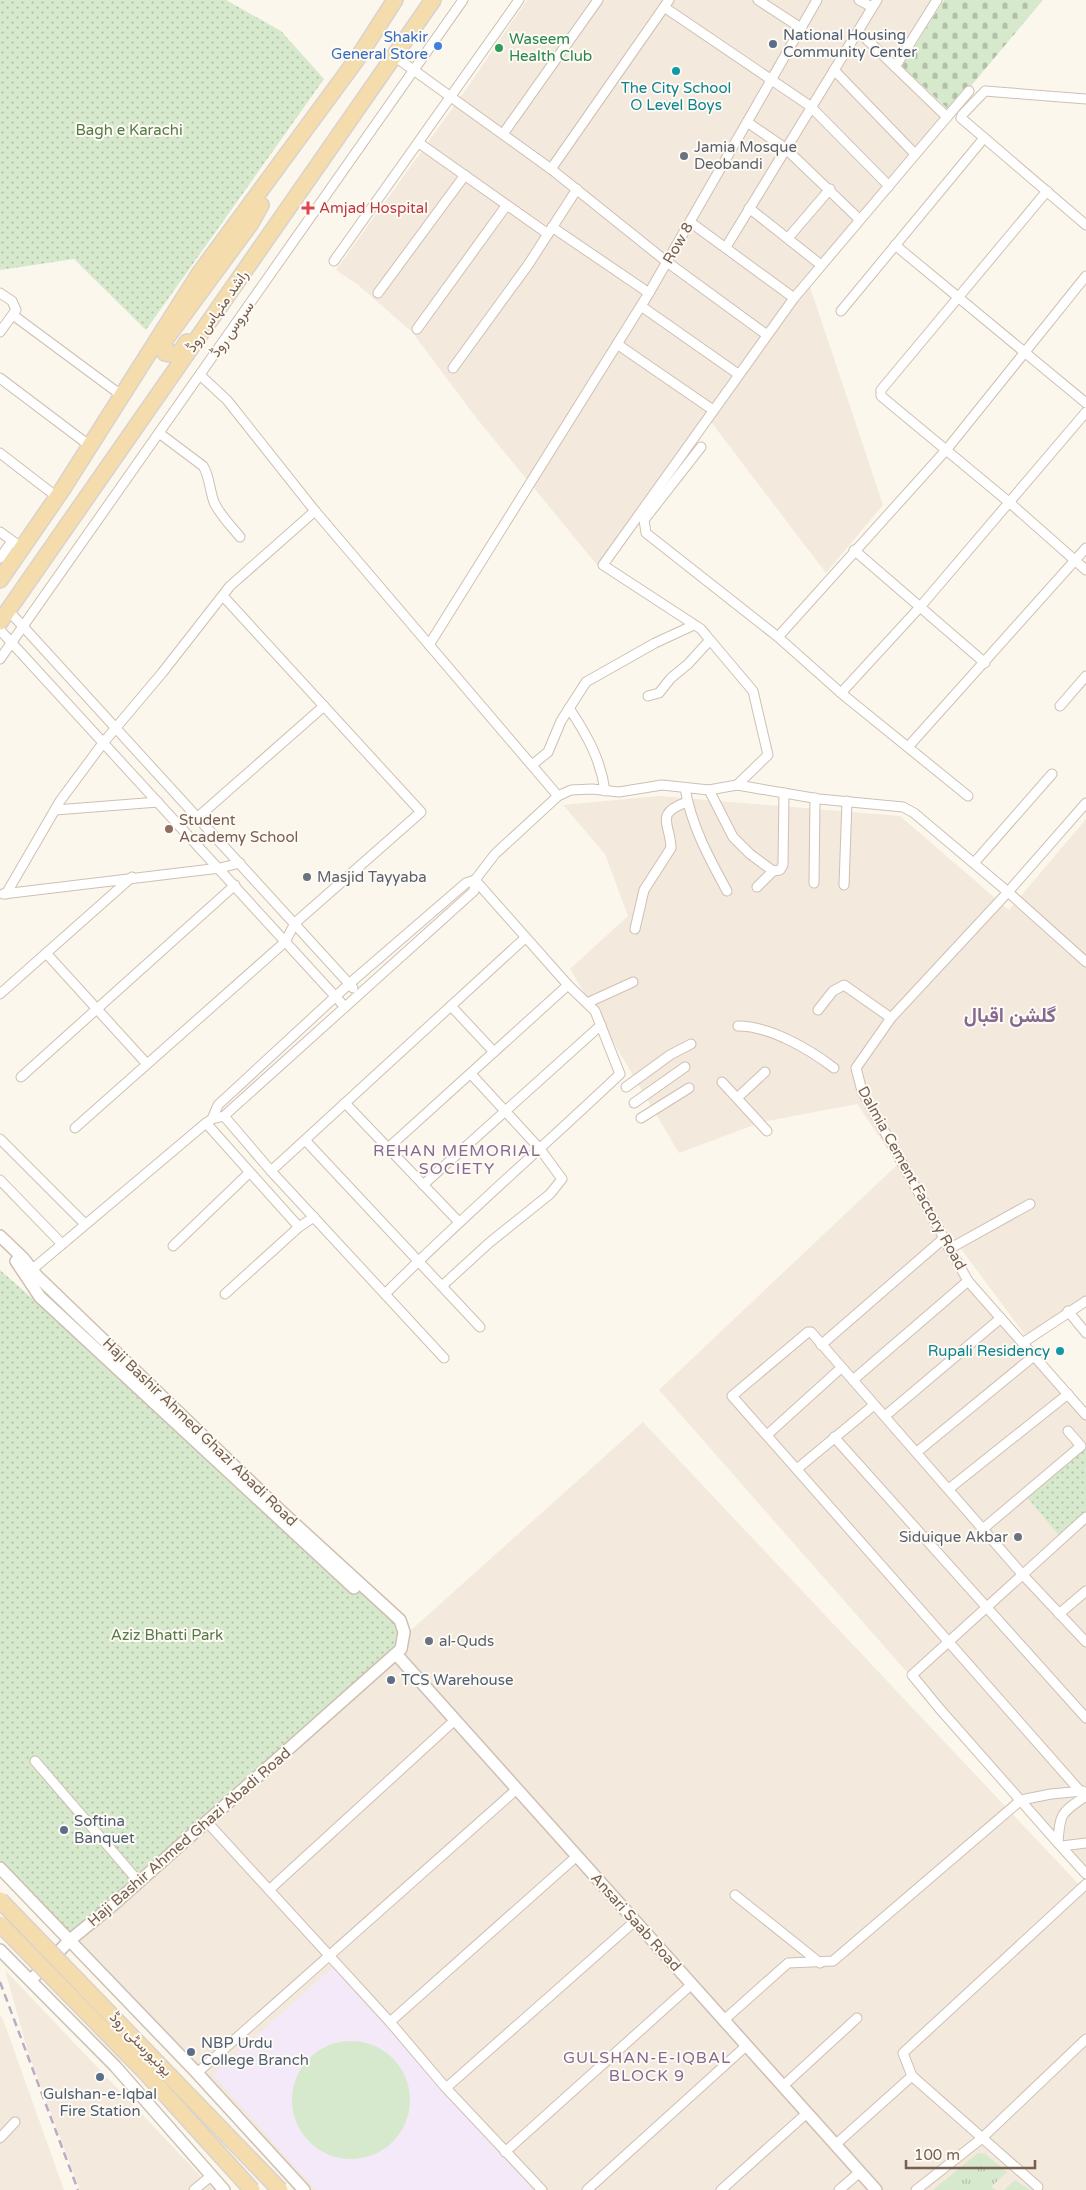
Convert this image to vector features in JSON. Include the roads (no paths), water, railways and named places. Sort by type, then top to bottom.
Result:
[{"type":"main road","points":[[0,580],[17,544],[58,497],[199,274],[358,59],[395,0]]},
{"type":"main road","name":"راشد منہاس روڈ","points":[[4,616],[430,3]]},
{"type":"main road","points":[[281,220],[199,324],[181,351],[175,354],[165,353],[165,340],[250,223],[286,157]]},
{"type":"main road","name":"یونیورسٹی روڈ","points":[[0,1900],[280,2190]]},
{"type":"main road","name":"یونیورسٹی روڈ","points":[[0,1924],[145,2072],[252,2190]]},
{"type":"street","name":"سروس روڈ","points":[[0,659],[463,0]]},
{"type":"street","points":[[334,261],[519,0]]},
{"type":"street","points":[[503,134],[598,0]]},
{"type":"street","points":[[758,0],[801,28]]},
{"type":"street","name":"Row 8","points":[[429,645],[649,293],[817,0]]},
{"type":"street","points":[[726,247],[810,106],[874,4],[859,0]]},
{"type":"street","points":[[895,68],[937,0]]},
{"type":"street","points":[[552,169],[666,4],[810,106],[889,186]]},
{"type":"street","points":[[858,31],[947,117]]},
{"type":"street","points":[[394,56],[552,169],[667,262],[767,335]]},
{"type":"street","points":[[834,70],[915,154]]},
{"type":"street","points":[[737,785],[768,755],[753,691],[710,640],[694,625],[602,565],[794,298],[969,91]]},
{"type":"street","points":[[1086,99],[985,91],[961,118],[1086,225]]},
{"type":"street","points":[[747,122],[785,148],[830,189],[859,219]]},
{"type":"street","points":[[841,311],[984,138]]},
{"type":"street","points":[[419,143],[506,206],[550,230],[649,293]]},
{"type":"street","points":[[378,293],[465,176]]},
{"type":"street","points":[[453,368],[528,265],[577,189]]},
{"type":"street","points":[[788,238],[830,189]]},
{"type":"street","points":[[1047,191],[881,390],[881,396],[947,449],[1086,570]]},
{"type":"street","points":[[417,329],[506,206]]},
{"type":"street","points":[[749,208],[822,265]]},
{"type":"street","points":[[690,222],[794,298]]},
{"type":"street","points":[[895,245],[1086,403]]},
{"type":"street","points":[[778,636],[947,449],[1086,276]]},
{"type":"street","points":[[0,293],[16,305],[13,315],[0,332]]},
{"type":"street","points":[[641,306],[738,374]]},
{"type":"street","points":[[13,315],[121,395]]},
{"type":"street","points":[[618,344],[713,410]]},
{"type":"street","points":[[200,375],[227,400],[315,511],[558,796]]},
{"type":"street","points":[[0,378],[90,446]]},
{"type":"street","points":[[841,693],[920,607],[1086,412]]},
{"type":"street","points":[[159,434],[203,466],[206,470],[214,502],[240,537]]},
{"type":"street","points":[[701,447],[644,520],[644,528],[778,636],[841,693],[968,796]]},
{"type":"street","points":[[0,453],[58,497]]},
{"type":"street","points":[[3,894],[55,810],[103,743],[230,586],[315,511]]},
{"type":"street","points":[[0,532],[17,544],[0,558]]},
{"type":"street","points":[[908,747],[1086,548]]},
{"type":"street","points":[[854,550],[985,663]]},
{"type":"street","points":[[75,1128],[146,1063],[285,942],[295,923],[421,812],[223,596]]},
{"type":"street","points":[[4,616],[24,626],[358,994]]},
{"type":"street","points":[[532,766],[548,752],[561,721],[586,682],[694,625]]},
{"type":"street","points":[[0,630],[220,868],[345,1007]]},
{"type":"street","points":[[648,696],[659,693],[671,678],[688,664],[710,640]]},
{"type":"street","points":[[1060,706],[1086,676]]},
{"type":"street","points":[[198,817],[324,706]]},
{"type":"street","points":[[569,708],[596,753],[602,768],[605,792]]},
{"type":"street","points":[[974,863],[1052,774]]},
{"type":"street","points":[[209,1121],[224,1116],[474,891],[475,880],[495,854],[558,796],[572,790],[592,789],[605,792],[619,792],[662,785],[709,790],[737,785],[815,798],[903,807],[914,812],[1086,962]]},
{"type":"street","points":[[685,788],[689,813],[703,846],[727,892]]},
{"type":"street","points":[[709,790],[734,837],[750,854],[773,871]]},
{"type":"street","points":[[756,887],[773,871],[780,870],[783,865],[784,793]]},
{"type":"street","points":[[814,883],[815,798]]},
{"type":"street","points":[[844,885],[847,801]]},
{"type":"street","points":[[55,810],[158,802]]},
{"type":"street","points":[[635,929],[644,890],[671,848],[666,823],[667,815],[671,808],[687,802]]},
{"type":"street","name":"Dalmia Cement Factory Road","points":[[1086,803],[1008,892],[891,1018],[856,1068],[856,1074],[862,1091],[968,1281],[1024,1342],[1086,1415]]},
{"type":"street","points":[[3,894],[132,877],[220,868],[240,863]]},
{"type":"street","points":[[0,994],[132,877]]},
{"type":"street","points":[[30,1272],[42,1264],[85,1224],[209,1121],[218,1105],[349,984],[466,883],[475,880]]},
{"type":"street","points":[[385,1294],[458,1221],[540,1149],[620,1074],[595,1011],[568,985],[475,880]]},
{"type":"street","points":[[21,1077],[235,885]]},
{"type":"street","points":[[422,921],[429,930]]},
{"type":"street","points":[[271,1172],[525,938]]},
{"type":"street","points":[[46,953],[146,1063]]},
{"type":"street","points":[[587,1003],[633,982]]},
{"type":"street","points":[[388,1148],[568,985]]},
{"type":"street","points":[[818,1010],[833,991],[844,985],[891,1018]]},
{"type":"street","points":[[451,1006],[494,1052]]},
{"type":"street","points":[[423,1185],[601,1025]]},
{"type":"street","points":[[738,1026],[764,1030],[823,1059],[834,1068]]},
{"type":"street","points":[[626,1087],[670,1055],[691,1044]]},
{"type":"street","points":[[634,1103],[685,1067]]},
{"type":"street","points":[[737,1098],[765,1072]]},
{"type":"street","points":[[442,1286],[489,1243],[550,1194],[562,1179],[540,1149],[471,1074]]},
{"type":"street","points":[[722,1082],[767,1131]]},
{"type":"street","points":[[641,1118],[689,1088]]},
{"type":"street","points":[[346,1103],[458,1221]]},
{"type":"street","points":[[224,1116],[271,1172],[444,1358]]},
{"type":"street","points":[[209,1121],[249,1173],[298,1227]]},
{"type":"street","points":[[0,1139],[85,1224]]},
{"type":"street","points":[[305,1140],[480,1327]]},
{"type":"street","points":[[173,1246],[249,1173]]},
{"type":"street","points":[[0,1180],[62,1244]]},
{"type":"street","points":[[949,1249],[1030,1204]]},
{"type":"street","points":[[225,1294],[298,1227],[314,1218]]},
{"type":"street","name":"Haji Bashir Ahmed Ghazi Abadi Road","points":[[0,1236],[30,1272]]},
{"type":"street","points":[[821,1345],[943,1239]]},
{"type":"street","name":"Haji Bashir Ahmed Ghazi Abadi Road","points":[[0,1246],[37,1276],[284,1513],[400,1620],[404,1632],[401,1649],[396,1654],[139,1882],[70,1940],[31,1980]]},
{"type":"street","points":[[853,1380],[968,1281]]},
{"type":"street","points":[[1024,1342],[1068,1311],[1086,1301]]},
{"type":"street","points":[[1068,1311],[1086,1333]]},
{"type":"street","points":[[885,1416],[1001,1318]]},
{"type":"street","points":[[1084,1793],[732,1396],[808,1332],[811,1332],[841,1368],[950,1488],[1022,1574],[1086,1642]]},
{"type":"street","points":[[917,1452],[1035,1355]]},
{"type":"street","points":[[767,1435],[841,1368]]},
{"type":"street","points":[[950,1488],[1068,1394]]},
{"type":"street","points":[[797,1469],[874,1405]]},
{"type":"street","points":[[984,1528],[1081,1446],[1068,1431]]},
{"type":"street","points":[[834,1437],[1086,1718]]},
{"type":"street","points":[[1086,1517],[912,1675],[1086,1874]]},
{"type":"street","points":[[1059,1614],[1086,1591]]},
{"type":"street","name":"Ansari Saab Road","points":[[396,1654],[876,2190]]},
{"type":"street","points":[[269,1890],[455,1720]]},
{"type":"street","points":[[35,1761],[139,1882]]},
{"type":"street","points":[[197,2073],[517,1789]]},
{"type":"street","points":[[724,2020],[788,1963],[833,1961],[1021,1800],[1084,1793]]},
{"type":"street","points":[[1060,1845],[1060,1819],[1066,1810],[1084,1793]]},
{"type":"street","points":[[207,1822],[390,2022],[446,2088],[542,2190]]},
{"type":"street","points":[[1060,1845],[1086,1843]]},
{"type":"street","points":[[390,2022],[577,1856]]},
{"type":"street","points":[[0,1868],[197,2073],[304,2190]]},
{"type":"street","points":[[1038,2187],[981,2139],[912,2076],[903,2053],[1086,1884]]},
{"type":"street","points":[[735,1896],[820,1963]]},
{"type":"street","points":[[446,2088],[635,1921]]},
{"type":"street","points":[[0,1950],[115,2066],[224,2190]]},
{"type":"street","points":[[505,2152],[692,1984]]},
{"type":"street","points":[[783,2086],[857,2018]]},
{"type":"street","points":[[916,2190],[981,2139],[1086,2039]]},
{"type":"street","points":[[586,2190],[746,2046]]},
{"type":"street","points":[[835,2145],[912,2076]]},
{"type":"street","points":[[721,2190],[807,2113]]},
{"type":"street","points":[[0,2138],[15,2122]]},
{"type":"street","points":[[840,2190],[860,2172]]},
{"type":"street","points":[[194,2190],[211,2176]]},
{"type":"railway","points":[[0,1982],[78,2190]]},
{"type":"place","name":"National Housing Community Center","points":[[773,44]]},
{"type":"place","name":"Shakir General Store","points":[[438,46]]},
{"type":"place","name":"Waseem Health Club","points":[[499,48]]},
{"type":"place","name":"The City School O Level Boys","points":[[676,71]]},
{"type":"place","name":"Jamia Mosque Deobandi","points":[[684,156]]},
{"type":"place","name":"Amjad Hospital","points":[[308,208]]},
{"type":"place","name":"Student Academy School","points":[[169,829]]},
{"type":"place","name":"Masjid Tayyaba","points":[[307,877]]},
{"type":"place","name":"Rupali Residency","points":[[1060,1351]]},
{"type":"place","name":"Siduique Akbar","points":[[1018,1537]]},
{"type":"place","name":"al-Quds","points":[[429,1641]]},
{"type":"place","name":"TCS Warehouse","points":[[391,1680]]},
{"type":"place","name":"Softina Banquet","points":[[64,1830]]},
{"type":"place","name":"NBP Urdu College Branch","points":[[191,2052]]},
{"type":"place","name":"Gulshan-e-Iqbal Fire Station","points":[[100,2077]]},
{"type":"district","name":"گلشن اقبال","points":[[1010,1016]]},
{"type":"district","name":"REHAN MEMORIAL SOCIETY","points":[[457,1160]]},
{"type":"district","name":"GULSHAN-E-IQBAL BLOCK 9","points":[[647,2067]]},
{"type":"park label","name":"Bagh e Karachi","points":[[129,130]]},
{"type":"park label","name":"Aziz Bhatti Park","points":[[167,1635]]}]
